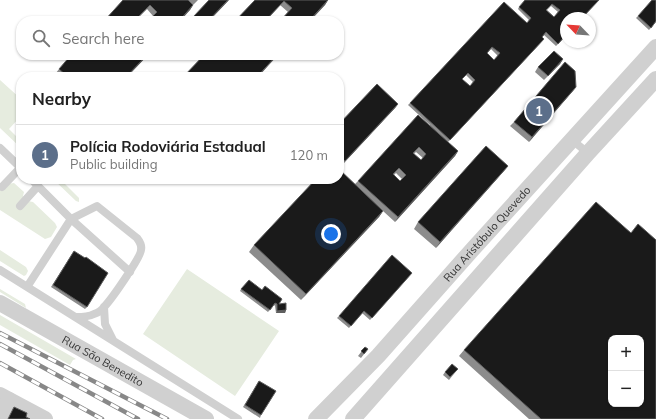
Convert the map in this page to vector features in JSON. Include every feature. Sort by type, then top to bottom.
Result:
[{"type":"street","name":"Rua Aristóbulo Quevedo","points":[[316,419],[378,356],[656,47]]},
{"type":"street","name":"Rua Aristóbulo Quevedo","points":[[353,419],[588,153],[656,79]]},
{"type":"street","name":"Rua São Benedito","points":[[0,303],[206,419]]},
{"type":"street","points":[[378,356],[396,371]]},
{"type":"street","points":[[0,417],[4,398],[45,419]]},
{"type":"lane","points":[[572,140],[588,153]]},
{"type":"lane","points":[[1,152],[16,164]]},
{"type":"lane","points":[[2,187],[16,173]]},
{"type":"lane","points":[[20,206],[38,186],[71,219],[130,272]]},
{"type":"lane","points":[[27,287],[71,219],[97,206],[137,238],[142,248],[141,253],[130,272],[104,308],[87,317],[73,316]]},
{"type":"lane","points":[[0,270],[238,419]]},
{"type":"lane","points":[[104,308],[105,324],[113,341]]},
{"type":"shaded area","points":[[0,80],[16,94],[16,121],[9,129],[16,136],[16,143],[0,128]]},
{"type":"shaded area","points":[[14,183],[24,192],[23,196],[28,201],[33,202],[55,223],[57,227],[51,237],[45,239],[0,210],[0,189],[8,184]]},
{"type":"shaded area","points":[[58,184],[65,184],[79,198],[79,202],[76,201]]},
{"type":"shaded area","points":[[0,250],[26,267],[28,271],[26,275],[24,276],[0,261]]},
{"type":"shaded area","points":[[187,269],[279,331],[235,396],[143,334]]},
{"type":"shaded area","points":[[0,289],[25,304],[26,308],[0,292]]},
{"type":"shaded area","points":[[0,315],[76,359],[73,360],[70,365],[0,325]]},
{"type":"building","points":[[123,0],[188,0],[193,5],[183,16],[153,16],[157,12],[150,5],[139,16],[109,16]]},
{"type":"building","points":[[209,0],[228,0],[213,16],[194,16]]},
{"type":"building","points":[[255,0],[328,0],[314,16],[285,16],[292,8],[284,1],[270,16],[240,16]]},
{"type":"building","points":[[525,0],[599,0],[588,12],[560,12],[560,42],[558,44],[546,32],[542,37],[544,39],[450,140],[410,103],[504,2],[527,23],[531,18],[519,7]],"holes":[[[552,4],[560,10],[554,17],[546,10]],[[492,47],[500,53],[494,60],[487,53]],[[468,73],[475,80],[470,86],[462,79]]]},
{"type":"building","points":[[652,0],[656,0],[656,21],[651,28],[638,16]]},
{"type":"building","points":[[554,51],[563,59],[548,76],[538,67]]},
{"type":"building","points":[[67,60],[142,60],[131,72],[62,72],[59,69]]},
{"type":"building","points":[[199,60],[272,60],[262,72],[188,72]]},
{"type":"building","points":[[565,62],[575,71],[576,87],[532,137],[514,122]]},
{"type":"building","points":[[377,84],[398,104],[345,161],[344,119]]},
{"type":"building","points":[[418,115],[458,151],[398,217],[358,181]],"holes":[[[419,147],[426,154],[421,160],[413,153]],[[399,168],[406,175],[400,181],[393,174]]]},
{"type":"building","points":[[486,146],[508,166],[440,242],[418,222]]},
{"type":"building","points":[[344,174],[383,211],[306,294],[254,245],[311,184],[344,184]]},
{"type":"building","points":[[596,202],[631,233],[638,224],[656,240],[656,419],[541,419],[464,350]]},
{"type":"building","points":[[74,251],[85,258],[86,257],[108,273],[87,307],[53,285]]},
{"type":"building","points":[[392,255],[412,273],[372,318],[364,311],[351,326],[339,316]]},
{"type":"building","points":[[249,280],[262,290],[265,286],[282,299],[279,304],[286,303],[286,310],[277,311],[277,304],[275,303],[270,310],[241,289]]},
{"type":"building","points":[[365,347],[368,349],[364,354],[361,351]]},
{"type":"building","points":[[452,364],[458,369],[450,377],[445,372]]},
{"type":"building","points":[[259,381],[276,391],[261,415],[245,405]]},
{"type":"building","points":[[14,407],[27,413],[26,417],[30,419],[8,419]]},
{"type":"railway","points":[[0,333],[167,419]]},
{"type":"railway","points":[[0,344],[138,419]]},
{"type":"railway","points":[[0,363],[102,419]]},
{"type":"place","name":"Polícia Rodoviária Estadual","points":[[539,111]]}]
